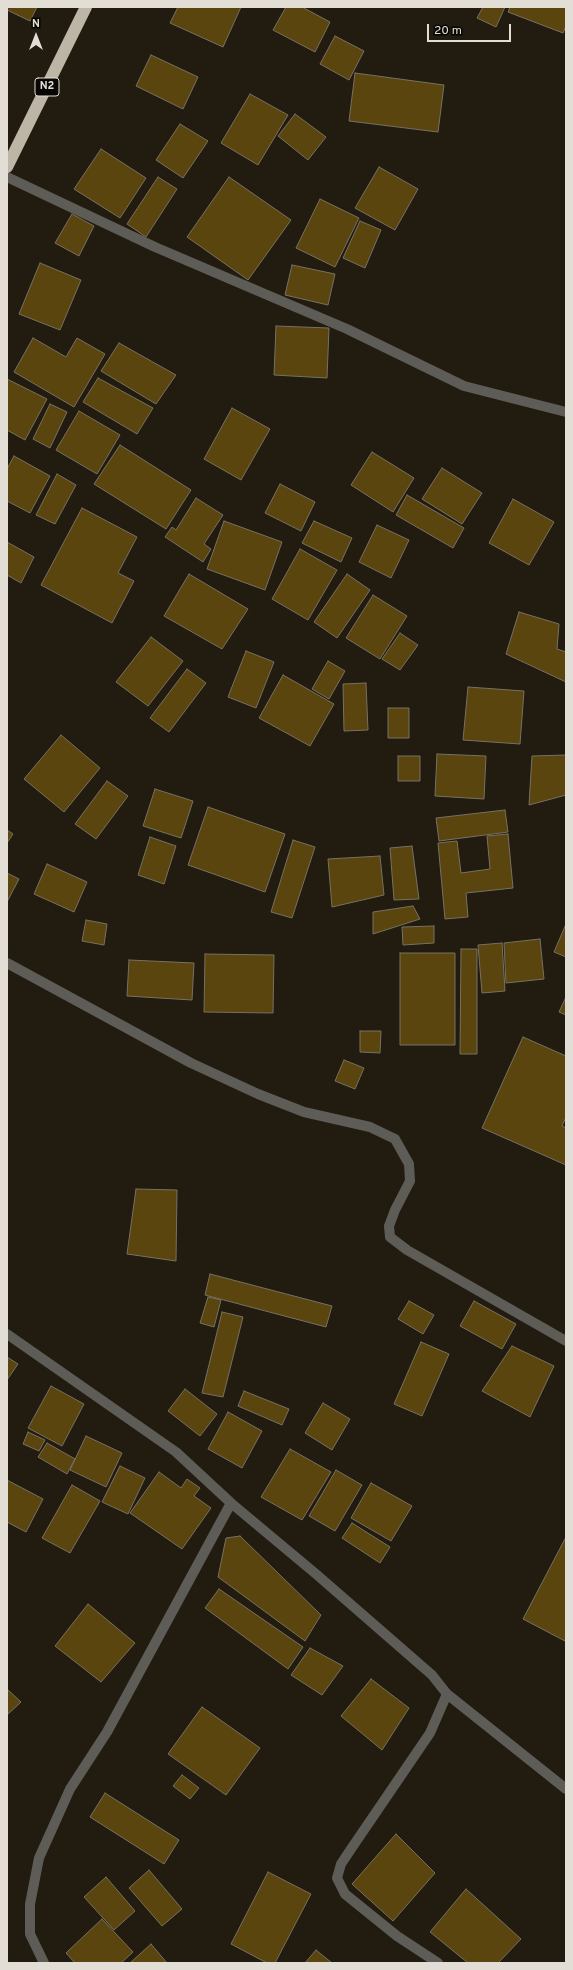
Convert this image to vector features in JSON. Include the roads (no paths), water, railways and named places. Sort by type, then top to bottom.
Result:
[{"type":"highway","name":"N2","points":[[7,167],[86,7]]},
{"type":"street","points":[[7,177],[155,247],[347,329],[464,386],[566,412]]},
{"type":"street","points":[[7,964],[191,1063],[258,1094],[304,1112],[370,1127],[394,1139],[409,1164],[410,1181],[394,1210],[389,1226],[390,1237],[407,1250],[566,1341]]},
{"type":"street","points":[[7,1334],[176,1452],[231,1503],[316,1574],[432,1676],[447,1694],[566,1789]]},
{"type":"street","points":[[44,1963],[30,1934],[30,1904],[39,1858],[70,1789],[107,1732],[231,1503]]},
{"type":"street","points":[[438,1963],[397,1936],[345,1894],[337,1878],[341,1864],[430,1733],[447,1694]]}]
